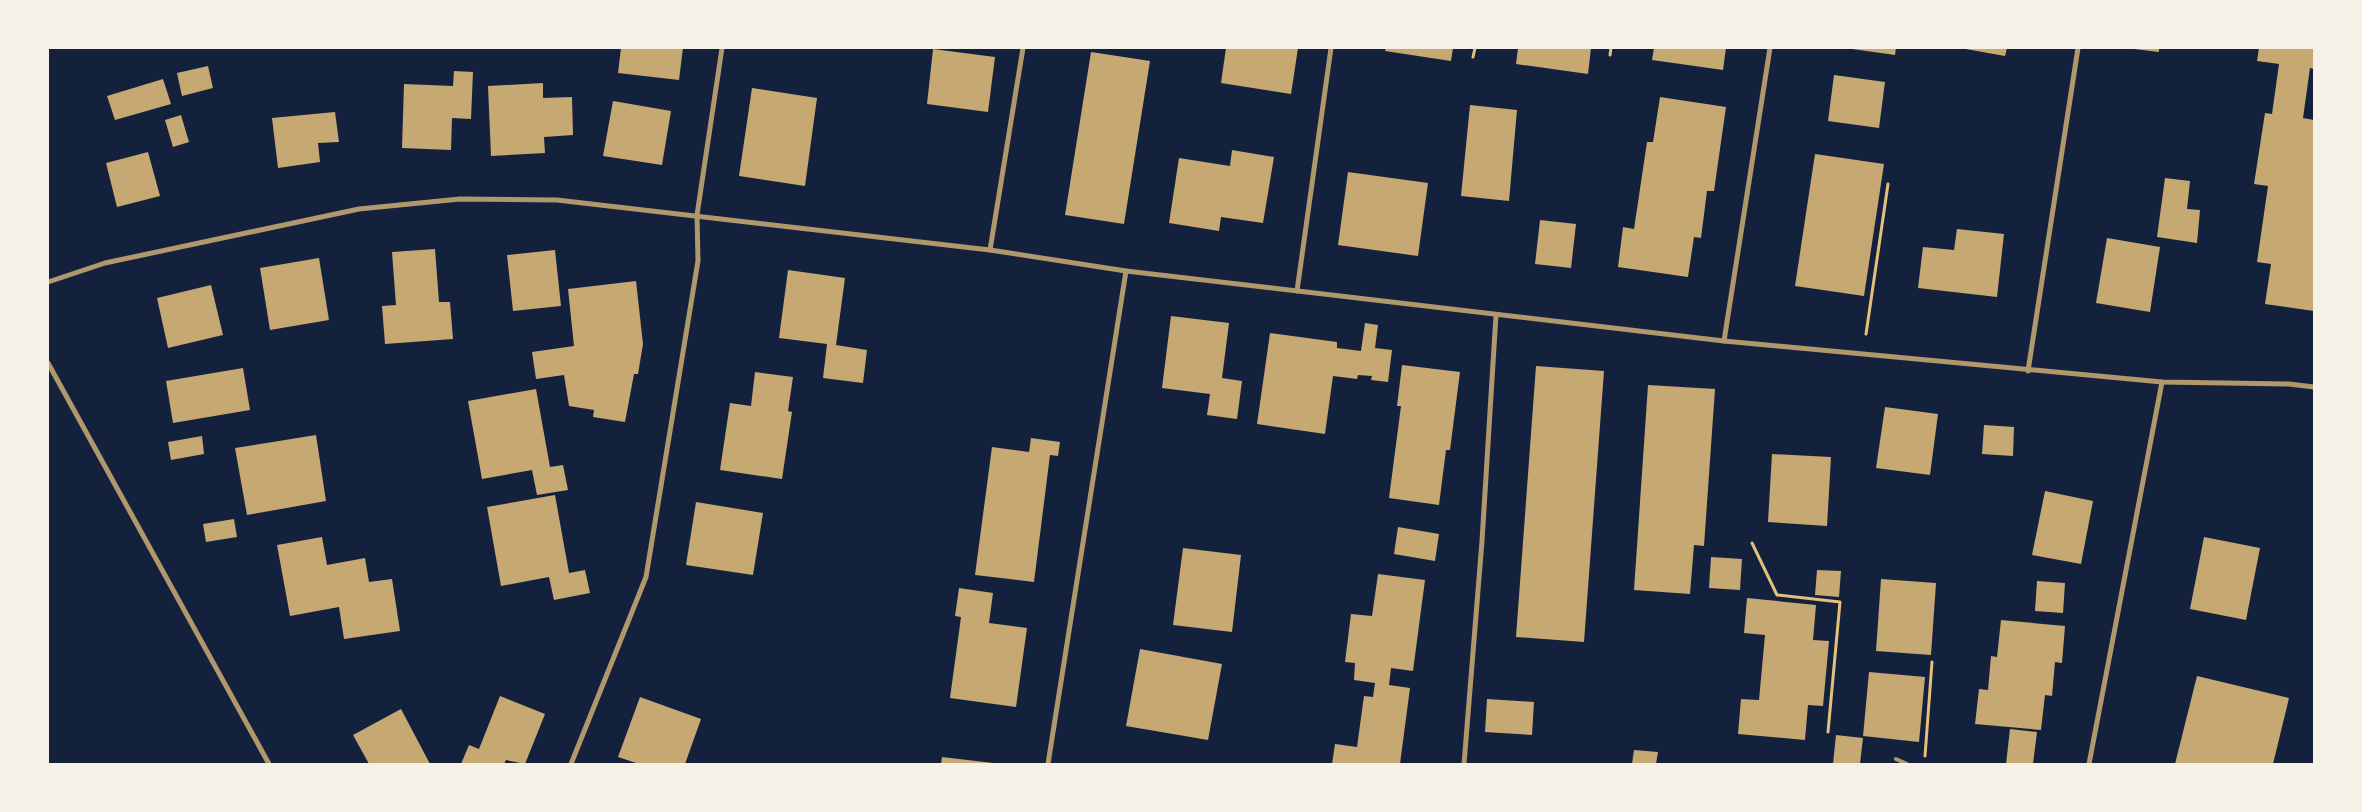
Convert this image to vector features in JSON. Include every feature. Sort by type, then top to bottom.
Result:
[{"type":"street","points":[[571,764],[646,577],[698,261],[696,215],[722,48]]},
{"type":"street","points":[[990,250],[1023,48]]},
{"type":"street","points":[[1297,291],[1331,48]]},
{"type":"street","points":[[1724,341],[1770,48]]},
{"type":"street","points":[[2028,371],[2078,48]]},
{"type":"street","points":[[48,282],[105,263],[359,209],[460,199],[540,199],[696,215],[990,250],[1126,270],[1724,341],[2028,371],[2162,382],[2288,384],[2314,387]]},
{"type":"street","points":[[1048,764],[1126,270]]},
{"type":"street","points":[[1464,764],[1482,541],[1496,315]]},
{"type":"street","points":[[48,364],[269,764]]},
{"type":"street","points":[[2090,764],[2162,382]]},
{"type":"lane","points":[[1896,760],[1907,764]]},
{"type":"path","points":[[1473,56],[1475,48]]},
{"type":"path","points":[[1610,55],[1611,48]]},
{"type":"path","points":[[1864,355],[1888,184]]},
{"type":"path","points":[[1752,544],[1777,594],[1840,602],[1828,732]]},
{"type":"path","points":[[1924,764],[1932,662]]},
{"type":"building","points":[[621,48],[683,48],[679,80],[618,73]]},
{"type":"building","points":[[1226,48],[1298,48],[1291,94],[1221,83]]},
{"type":"building","points":[[1386,48],[1453,48],[1451,61],[1385,51]]},
{"type":"building","points":[[1518,48],[1591,48],[1588,74],[1516,64]]},
{"type":"building","points":[[1654,48],[1726,48],[1723,70],[1652,60]]},
{"type":"building","points":[[1845,48],[1896,48],[1895,55]]},
{"type":"building","points":[[1960,48],[2007,48],[2005,56]]},
{"type":"building","points":[[2159,48],[2159,52],[2134,49]]},
{"type":"building","points":[[2259,48],[2314,48],[2314,69],[2310,68],[2303,118],[2314,120],[2314,311],[2265,304],[2271,264],[2257,262],[2268,186],[2254,184],[2265,113],[2272,114],[2279,64],[2257,61]]},
{"type":"building","points":[[933,49],[995,57],[988,112],[927,104]]},
{"type":"building","points":[[1091,52],[1150,61],[1124,224],[1065,215]]},
{"type":"building","points":[[208,66],[213,88],[182,96],[177,73]]},
{"type":"building","points":[[454,71],[473,72],[471,119],[452,118],[451,150],[402,148],[404,84],[453,86]]},
{"type":"building","points":[[1834,75],[1885,82],[1879,128],[1828,121]]},
{"type":"building","points":[[163,79],[171,104],[115,120],[107,96]]},
{"type":"building","points":[[543,83],[543,98],[572,97],[573,135],[544,137],[545,153],[491,156],[488,86]]},
{"type":"building","points":[[752,88],[817,98],[805,186],[739,176]]},
{"type":"building","points":[[1660,97],[1726,107],[1714,191],[1707,191],[1701,238],[1694,237],[1688,277],[1618,267],[1623,227],[1634,229],[1647,142],[1653,142]]},
{"type":"building","points":[[613,101],[671,111],[662,165],[603,156]]},
{"type":"building","points":[[1470,105],[1517,110],[1509,201],[1461,196]]},
{"type":"building","points":[[335,112],[339,142],[318,143],[320,162],[278,168],[272,118]]},
{"type":"building","points":[[181,115],[189,142],[173,147],[165,120]]},
{"type":"building","points":[[1232,150],[1274,157],[1263,223],[1221,217],[1219,231],[1169,223],[1179,158],[1230,166]]},
{"type":"building","points":[[148,152],[160,196],[117,207],[106,163]]},
{"type":"building","points":[[1815,154],[1884,164],[1864,296],[1795,286]]},
{"type":"building","points":[[1348,172],[1428,183],[1418,256],[1338,245]]},
{"type":"building","points":[[2165,178],[2190,181],[2187,209],[2200,210],[2197,243],[2157,237]]},
{"type":"building","points":[[1540,220],[1576,224],[1571,268],[1535,264]]},
{"type":"building","points":[[1957,229],[2004,234],[1997,297],[1918,288],[1923,247],[1954,250]]},
{"type":"building","points":[[2107,238],[2160,247],[2150,312],[2096,303]]},
{"type":"building","points":[[435,249],[439,302],[450,302],[453,339],[385,344],[382,306],[396,305],[392,252]]},
{"type":"building","points":[[555,250],[561,306],[513,311],[507,255]]},
{"type":"building","points":[[319,258],[329,320],[270,330],[260,268]]},
{"type":"building","points":[[788,270],[845,278],[836,345],[867,350],[863,383],[823,378],[827,344],[779,338]]},
{"type":"building","points":[[636,281],[643,344],[638,374],[634,374],[625,422],[593,417],[594,410],[569,406],[564,375],[536,379],[532,352],[574,346],[568,289]]},
{"type":"building","points":[[211,285],[223,335],[168,348],[157,298]]},
{"type":"building","points":[[1171,316],[1229,323],[1222,378],[1242,381],[1237,419],[1207,415],[1210,394],[1162,388]]},
{"type":"building","points":[[1365,323],[1378,325],[1375,348],[1392,350],[1388,382],[1371,380],[1372,376],[1358,375],[1357,379],[1333,376],[1325,434],[1257,424],[1270,333],[1337,342],[1337,348],[1361,351]]},
{"type":"building","points":[[1402,365],[1460,372],[1450,450],[1446,450],[1439,505],[1389,498],[1401,406],[1397,406]]},
{"type":"building","points":[[1536,366],[1604,371],[1584,642],[1516,637]]},
{"type":"building","points":[[243,368],[250,410],[173,423],[166,381]]},
{"type":"building","points":[[755,372],[793,377],[788,411],[792,412],[782,479],[720,470],[730,403],[751,406]]},
{"type":"building","points":[[1648,385],[1715,389],[1704,546],[1694,545],[1690,594],[1634,590]]},
{"type":"building","points":[[536,389],[550,467],[563,465],[568,490],[537,495],[532,470],[482,479],[468,401]]},
{"type":"building","points":[[1885,407],[1938,414],[1930,475],[1876,468]]},
{"type":"building","points":[[1984,425],[2014,427],[2013,456],[1982,454]]},
{"type":"building","points":[[316,435],[326,501],[247,515],[235,448]]},
{"type":"building","points":[[202,436],[204,454],[171,460],[168,442]]},
{"type":"building","points":[[1031,438],[1060,442],[1058,456],[1050,455],[1034,582],[975,575],[992,447],[1029,452]]},
{"type":"building","points":[[1772,454],[1831,457],[1827,526],[1768,522]]},
{"type":"building","points":[[2045,491],[2093,501],[2081,564],[2032,555]]},
{"type":"building","points":[[555,495],[569,573],[585,570],[590,593],[554,600],[549,577],[501,586],[487,507]]},
{"type":"building","points":[[696,502],[763,513],[753,575],[686,565]]},
{"type":"building","points":[[234,519],[237,537],[206,542],[203,524]]},
{"type":"building","points":[[1398,527],[1439,534],[1435,561],[1394,554]]},
{"type":"building","points":[[322,537],[327,565],[365,558],[369,582],[392,579],[400,631],[344,639],[339,607],[290,616],[277,545]]},
{"type":"building","points":[[2204,537],[2260,548],[2246,620],[2190,609]]},
{"type":"building","points":[[1183,548],[1241,555],[1232,632],[1173,625]]},
{"type":"building","points":[[1711,557],[1742,559],[1740,590],[1709,588]]},
{"type":"building","points":[[1817,570],[1841,571],[1839,597],[1815,595]]},
{"type":"building","points":[[1378,574],[1425,580],[1413,671],[1391,668],[1389,685],[1410,688],[1400,764],[1332,764],[1335,744],[1357,747],[1364,696],[1373,697],[1375,683],[1354,680],[1355,663],[1345,662],[1351,614],[1372,616]]},
{"type":"building","points":[[1881,579],[1936,583],[1931,655],[1876,651]]},
{"type":"building","points":[[2037,581],[2065,583],[2063,613],[2035,611]]},
{"type":"building","points":[[959,588],[993,593],[989,623],[1027,628],[1016,707],[950,698],[961,617],[955,616]]},
{"type":"building","points":[[1747,598],[1816,605],[1813,640],[1829,641],[1823,706],[1808,705],[1805,740],[1738,734],[1741,699],[1759,700],[1765,635],[1744,633]]},
{"type":"building","points":[[2001,620],[2065,626],[2062,663],[2055,662],[2052,696],[2045,695],[2041,730],[1975,724],[1979,689],[1988,690],[1991,656],[1997,657]]},
{"type":"building","points":[[1140,649],[1222,664],[1208,740],[1126,726]]},
{"type":"building","points":[[1869,672],[1925,677],[1919,742],[1863,736]]},
{"type":"building","points":[[2197,676],[2289,698],[2273,764],[2175,764]]},
{"type":"building","points":[[500,696],[545,714],[525,764],[506,760],[504,764],[461,764],[469,745],[479,749]]},
{"type":"building","points":[[640,697],[701,719],[685,764],[639,764],[618,757]]},
{"type":"building","points":[[1487,699],[1534,702],[1532,735],[1485,732]]},
{"type":"building","points":[[401,709],[430,764],[369,764],[353,735]]},
{"type":"building","points":[[2010,729],[2037,732],[2033,764],[2006,764]]},
{"type":"building","points":[[1836,735],[1863,738],[1860,764],[1833,764]]},
{"type":"building","points":[[1634,750],[1658,752],[1656,764],[1632,764]]},
{"type":"building","points":[[942,757],[993,763],[993,764],[941,764]]}]
